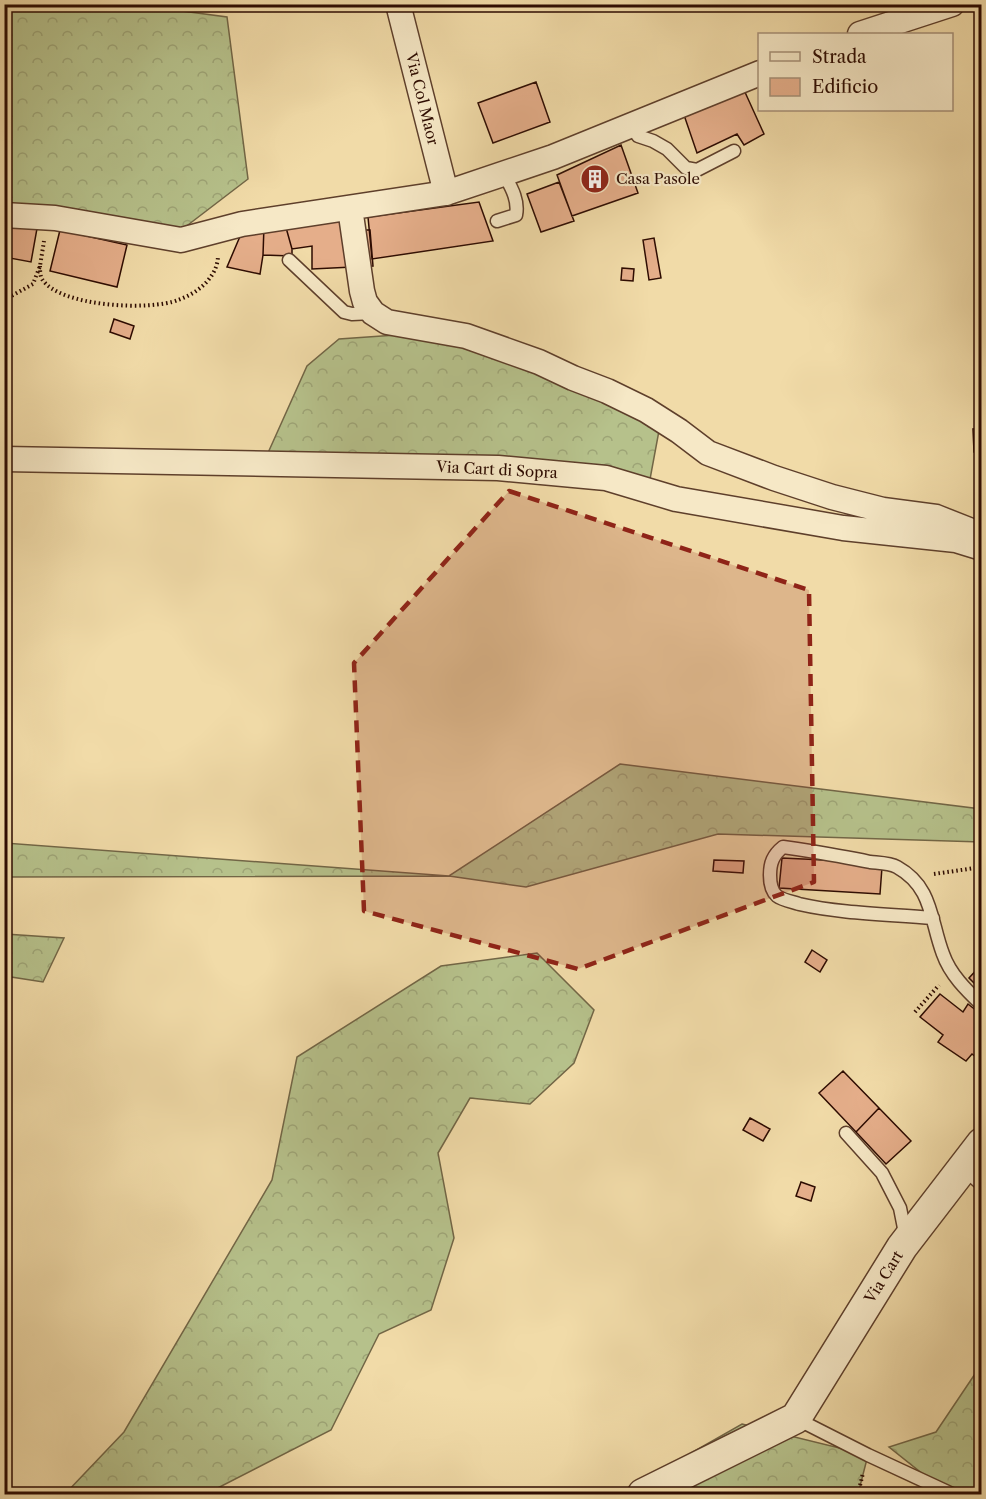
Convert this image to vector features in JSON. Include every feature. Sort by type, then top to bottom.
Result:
[{"type":"street","name":"Via Col Maor","points":[[399,4],[446,193]]},
{"type":"street","points":[[863,33],[952,4]]},
{"type":"street","points":[[4,215],[49,218],[181,240],[242,224],[446,193],[553,157],[758,73]]},
{"type":"street","points":[[350,208],[365,302],[373,313],[387,322],[466,336],[539,362],[646,410],[708,453],[774,478],[832,497],[883,510],[936,517],[981,535]]},
{"type":"street","name":"Via Cart di Sopra","points":[[4,459],[498,468],[606,478],[676,499],[843,528],[956,540],[981,548]]},
{"type":"street","name":"Via Cart","points":[[796,1418],[906,1242],[972,1176],[981,1143]]},
{"type":"street","points":[[643,1494],[796,1418]]},
{"type":"lane","points":[[632,125],[638,136],[667,149],[686,168],[696,170],[734,151]]},
{"type":"lane","points":[[497,221],[516,215],[518,206],[504,174]]},
{"type":"lane","points":[[289,260],[344,312],[373,313]]},
{"type":"lane","points":[[933,918],[825,910],[777,897],[771,887],[772,859],[783,848],[895,866],[912,878],[924,892],[933,918],[942,953],[951,971],[981,1005]]},
{"type":"lane","points":[[846,1133],[882,1173],[900,1208],[906,1242]]},
{"type":"lane","points":[[796,1418],[952,1494]]},
{"type":"path","points":[[4,300],[33,284],[40,266],[49,218]]},
{"type":"path","points":[[40,266],[42,279],[69,297],[103,304],[139,307],[177,301],[198,290],[213,275],[218,258],[215,231]]},
{"type":"path","points":[[912,878],[981,867]]},
{"type":"path","points":[[915,1012],[951,971]]},
{"type":"highlighted area","points":[[509,491],[809,590],[814,882],[578,969],[364,911],[354,663]]},
{"type":"green space","points":[[129,4],[227,17],[248,179],[180,231],[5,213],[5,5]]},
{"type":"green space","points":[[439,332],[661,420],[648,490],[606,478],[263,464],[307,366],[339,339]]},
{"type":"green space","points":[[620,764],[981,809],[981,842],[718,834],[526,887],[449,876]]},
{"type":"green space","points":[[5,843],[449,876],[5,877]]},
{"type":"green space","points":[[5,934],[64,938],[43,982],[5,976]]},
{"type":"green space","points":[[537,953],[594,1010],[574,1063],[530,1104],[470,1098],[438,1153],[454,1238],[431,1310],[379,1334],[331,1430],[206,1494],[65,1494],[124,1432],[272,1180],[297,1057],[441,966]]},
{"type":"green space","points":[[981,1365],[982,1494],[952,1494],[943,1490],[889,1447],[936,1432]]},
{"type":"green space","points":[[742,1424],[868,1455],[858,1494],[619,1494]]},
{"type":"building","points":[[536,82],[550,122],[493,143],[478,103]]},
{"type":"building","points":[[744,90],[764,134],[744,145],[737,134],[697,153],[684,115]]},
{"type":"building","name":"Casa Pasole","points":[[621,145],[638,193],[572,216],[557,175]]},
{"type":"building","points":[[559,182],[574,221],[541,232],[527,194]]},
{"type":"building","points":[[479,202],[493,241],[372,259],[368,217]]},
{"type":"building","points":[[4,218],[38,223],[31,262],[4,257]]},
{"type":"building","points":[[340,219],[341,230],[370,230],[373,266],[312,269],[312,246],[292,249],[285,224]]},
{"type":"building","points":[[285,224],[292,256],[263,255],[264,226]]},
{"type":"building","points":[[264,226],[260,274],[227,267],[241,234]]},
{"type":"building","points":[[60,230],[127,245],[117,287],[50,271]]},
{"type":"building","points":[[654,238],[661,278],[649,280],[643,240]]},
{"type":"building","points":[[622,268],[634,269],[633,281],[621,280]]},
{"type":"building","points":[[114,319],[134,326],[130,339],[110,332]]},
{"type":"building","points":[[982,428],[982,451],[974,452],[973,429]]},
{"type":"building","points":[[782,858],[845,861],[882,867],[880,894],[779,888]]},
{"type":"building","points":[[714,860],[744,861],[743,873],[713,871]]},
{"type":"building","points":[[812,950],[827,960],[820,972],[805,962]]},
{"type":"building","points":[[982,964],[982,991],[969,978]]},
{"type":"building","points":[[940,994],[963,1012],[968,1004],[982,1015],[976,1024],[982,1028],[982,1062],[972,1054],[966,1061],[938,1042],[943,1035],[920,1017]]},
{"type":"building","points":[[843,1071],[879,1108],[856,1132],[819,1093]]},
{"type":"building","points":[[879,1108],[911,1141],[886,1164],[856,1132]]},
{"type":"building","points":[[750,1118],[770,1129],[763,1141],[743,1130]]},
{"type":"building","points":[[801,1182],[815,1187],[811,1201],[796,1196]]},
{"type":"place","name":"Casa Pasole","points":[[595,179]]}]
